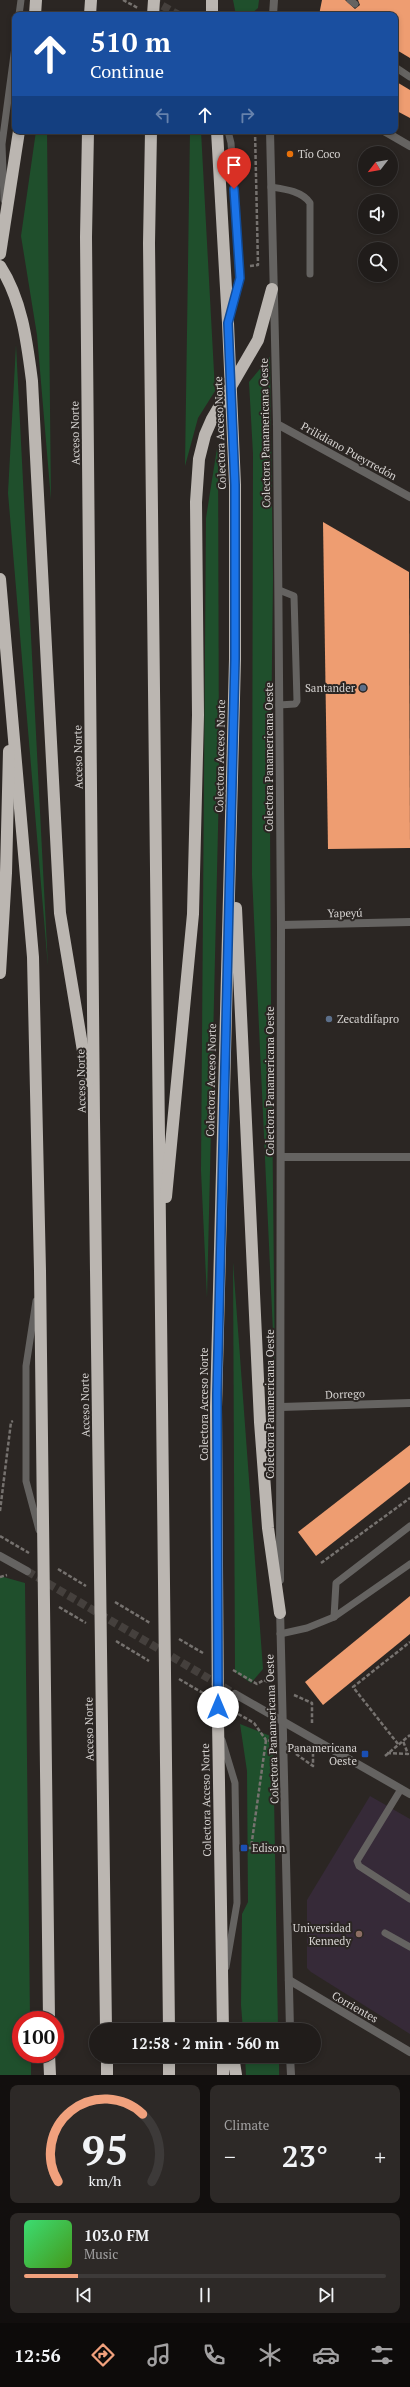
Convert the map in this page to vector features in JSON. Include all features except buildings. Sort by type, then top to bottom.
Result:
[{"type":"highway","points":[[35,12],[36,0]]},
{"type":"highway","points":[[90,0],[90,12]]},
{"type":"highway","points":[[153,12],[154,0]]},
{"type":"highway","points":[[212,0],[212,12]]},
{"type":"highway","points":[[0,254],[19,134]]},
{"type":"highway","name":"Acceso Norte","points":[[88,134],[86,237],[94,1119],[106,2023]]},
{"type":"highway","points":[[151,134],[149,243],[169,2023]]},
{"type":"highway","name":"Colectora Acceso Norte","points":[[216,134],[228,324],[235,485],[235,659],[217,1400],[217,1650],[223,2023]]},
{"type":"highway","points":[[0,266],[11,287],[25,331],[32,381],[60,913],[94,1119]]},
{"type":"highway","points":[[160,1260],[193,914],[198,715],[196,502],[199,460],[205,435],[212,419],[258,340],[272,289]]},
{"type":"highway","points":[[0,579],[33,957],[40,1271],[49,2011]]},
{"type":"highway","points":[[0,973],[6,873],[10,690]]},
{"type":"highway","points":[[231,807],[260,1422],[268,1528],[280,1613]]},
{"type":"highway","points":[[222,1993],[227,2023]]},
{"type":"highway","points":[[50,2063],[50,2075]]},
{"type":"highway","points":[[107,2063],[107,2075]]},
{"type":"highway","points":[[169,2063],[169,2075]]},
{"type":"highway","points":[[223,2063],[223,2075]]},
{"type":"highway","points":[[234,2063],[236,2075]]},
{"type":"street","points":[[273,12],[274,0]]},
{"type":"street","name":"Colectora Panamericana Oeste","points":[[270,134],[272,289],[277,424],[279,590],[281,925],[280,1634],[290,2023]]},
{"type":"street","points":[[389,134],[410,146]]},
{"type":"street","name":"Prilidiano Pueyrredón","points":[[277,424],[410,498]]},
{"type":"street","name":"Yapeyú","points":[[281,925],[410,922]]},
{"type":"street","points":[[281,1157],[410,1157]]},
{"type":"street","name":"Dorrego","points":[[281,1407],[410,1403]]},
{"type":"street","points":[[0,1556],[27,1571]]},
{"type":"street","points":[[234,1694],[281,1719],[410,1794]]},
{"type":"street","name":"Corrientes","points":[[288,1980],[410,2052]]},
{"type":"street","points":[[290,2063],[291,2075]]},
{"type":"lane","points":[[19,12],[21,0]]},
{"type":"lane","points":[[4,225],[2,144],[12,69]]},
{"type":"lane","points":[[398,69],[410,77]]},
{"type":"lane","points":[[228,324],[240,278],[231,143],[229,134]]},
{"type":"lane","points":[[271,187],[290,191],[307,199],[310,203],[310,274]]},
{"type":"lane","points":[[279,590],[294,596],[297,701],[295,704],[279,705]]},
{"type":"lane","points":[[40,1271],[26,1366],[26,1480],[44,1550]]},
{"type":"lane","points":[[334,1617],[336,1583],[410,1526]]},
{"type":"lane","points":[[280,1634],[307,1628],[334,1617],[410,1564]]},
{"type":"lane","points":[[401,1789],[357,1861],[359,1866],[410,1899]]},
{"type":"lane","points":[[385,1933],[410,1947]]},
{"type":"path","points":[[246,266],[258,265],[255,134]]},
{"type":"path","points":[[0,1511],[11,1422],[26,1422]]},
{"type":"path","points":[[320,1563],[410,1498]]},
{"type":"path","points":[[0,1577],[7,1575],[13,1579]]},
{"type":"path","points":[[54,1603],[87,1623]]},
{"type":"path","points":[[114,1639],[154,1663]]},
{"type":"path","points":[[398,1744],[353,1687],[410,1642]]},
{"type":"path","points":[[174,1675],[207,1695]]},
{"type":"path","points":[[228,1708],[254,1724],[266,1740]]},
{"type":"path","points":[[403,1741],[408,1754],[386,1755],[410,1735]]},
{"type":"shaded area","name":"Universidad Kennedy","points":[[370,1796],[410,1819],[410,2034],[311,1972],[307,1968],[307,1900]]},
{"type":"green space","points":[[233,0],[259,0],[258,8],[253,12],[235,12]]},
{"type":"green space","points":[[36,134],[47,134],[51,500],[37,335],[21,236]]},
{"type":"green space","points":[[190,134],[201,134],[215,391],[198,418],[185,466]]},
{"type":"green space","points":[[16,345],[48,967],[8,493]]},
{"type":"green space","points":[[270,357],[273,578],[270,821],[275,1376],[252,875],[253,454],[249,382]]},
{"type":"green space","points":[[218,442],[219,786],[207,1298],[201,1171],[206,518]]},
{"type":"green space","points":[[233,1262],[263,1669],[251,1683],[235,1672]]},
{"type":"green space","points":[[0,1576],[25,1583],[30,2011],[12,2011],[12,2063],[31,2063],[31,2075],[0,2075]]},
{"type":"green space","points":[[240,1724],[273,1737],[278,2023],[242,2023],[241,2005],[242,1914],[248,1902],[247,1771]]},
{"type":"green space","points":[[245,2063],[279,2063],[279,2075],[246,2075]]},
{"type":"tunnel","points":[[152,0],[174,12]]},
{"type":"tunnel","points":[[27,1571],[235,1694]]},
{"type":"place","name":"Tío Coco","points":[[290,154]]},
{"type":"place","name":"Santander","points":[[363,688]]},
{"type":"place","name":"Zecatdifapro","points":[[329,1019]]},
{"type":"place","name":"Panamericana Oeste","points":[[365,1754]]},
{"type":"place","name":"Edison","points":[[244,1848]]},
{"type":"place","name":"Universidad Kennedy","points":[[359,1934]]},
{"type":"route","points":[[218,1707],[217,1394],[235,659],[235,485],[228,323],[240,278],[234,189]]}]
